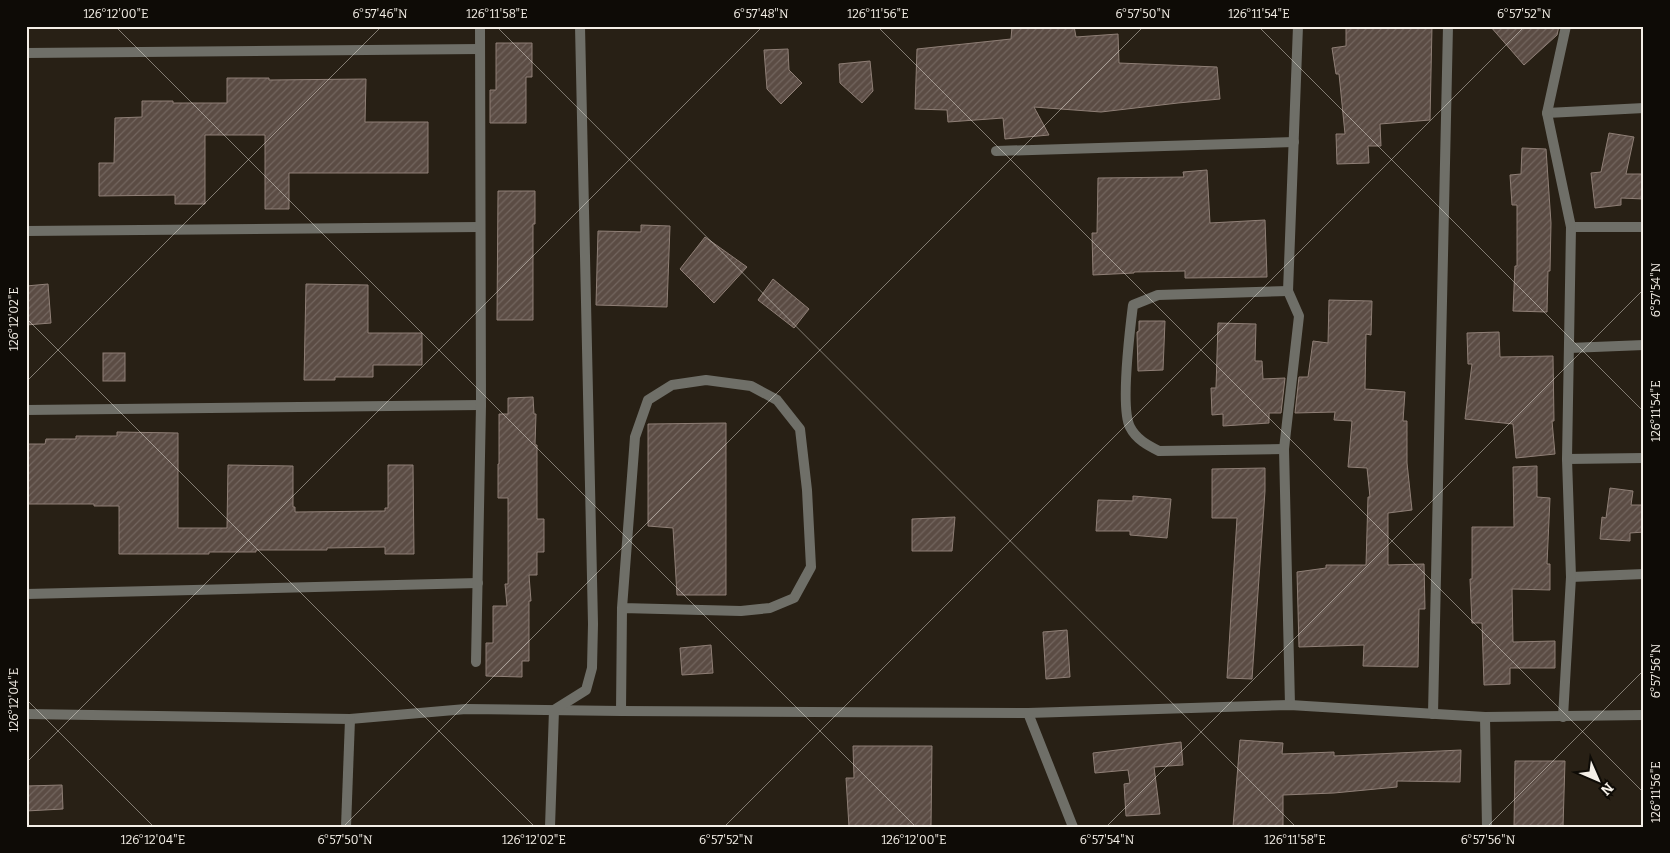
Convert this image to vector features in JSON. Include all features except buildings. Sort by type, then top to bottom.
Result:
[{"type":"street","points":[[476,662],[481,405],[480,26]]},
{"type":"street","points":[[554,710],[586,690],[592,668],[580,26]]},
{"type":"street","points":[[1290,705],[1284,449],[1299,316],[1288,291],[1298,26]]},
{"type":"street","points":[[1433,714],[1448,26]]},
{"type":"street","points":[[1562,717],[1571,577],[1566,459],[1571,227],[1547,113],[1566,26]]},
{"type":"street","points":[[26,53],[480,49]]},
{"type":"street","points":[[1547,113],[1644,108]]},
{"type":"street","points":[[996,151],[1294,142]]},
{"type":"street","points":[[26,230],[480,227]]},
{"type":"street","points":[[1571,227],[1644,227]]},
{"type":"street","points":[[1284,449],[1158,451],[1142,442],[1129,426],[1126,404],[1129,341],[1134,305],[1158,295],[1288,291]]},
{"type":"street","points":[[1569,348],[1644,345]]},
{"type":"street","points":[[621,711],[622,608],[635,438],[648,400],[672,385],[706,380],[751,386],[776,400],[800,429],[808,490],[811,567],[794,598],[770,608],[741,611],[622,608]]},
{"type":"street","points":[[26,410],[481,405]]},
{"type":"street","points":[[1566,459],[1644,458]]},
{"type":"street","points":[[1571,577],[1644,574]]},
{"type":"street","points":[[26,594],[478,584]]},
{"type":"street","points":[[26,714],[350,719],[466,709],[1028,713],[1290,705],[1485,717],[1644,715]]},
{"type":"street","points":[[550,827],[554,710]]},
{"type":"street","points":[[1028,713],[1073,827]]},
{"type":"street","points":[[1485,717],[1487,827]]},
{"type":"street","points":[[346,827],[350,719]]}]
